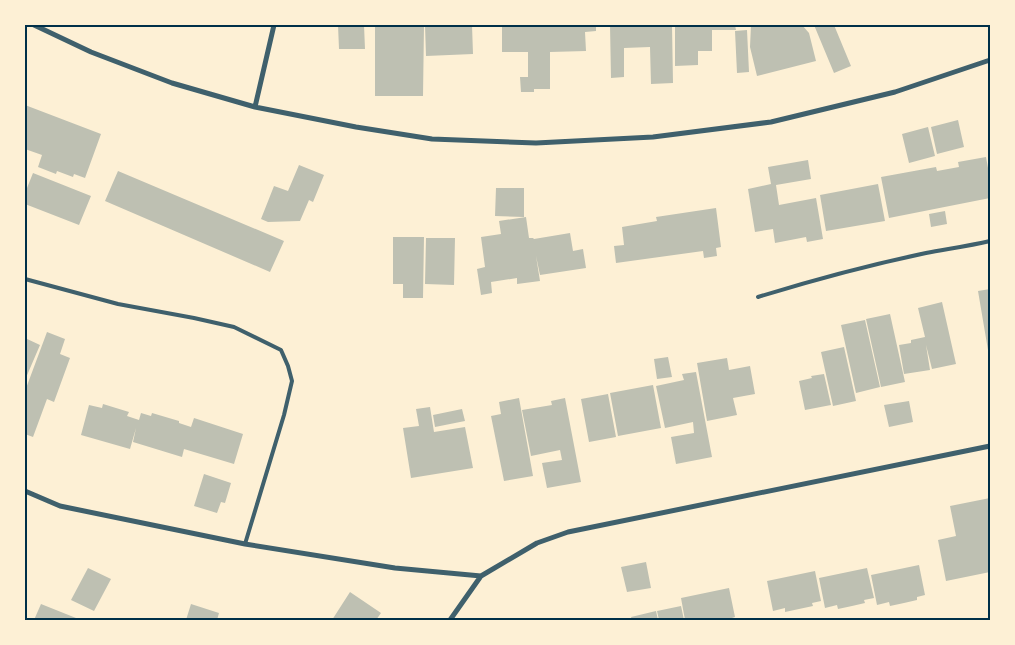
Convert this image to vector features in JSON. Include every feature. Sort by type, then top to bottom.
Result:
[{"type":"street","points":[[34,25],[91,52],[172,83],[255,107],[356,127],[432,139],[536,143],[653,137],[771,122],[894,92],[990,60]]},
{"type":"street","points":[[255,107],[274,25]]},
{"type":"street","points":[[450,620],[481,576],[537,543],[568,532],[990,446]]},
{"type":"street","points":[[25,492],[60,506],[245,544],[395,568],[481,576]]},
{"type":"lane","points":[[758,298],[802,283],[869,266],[990,241]]},
{"type":"lane","points":[[25,279],[118,304],[234,327],[281,350],[292,381],[282,424],[245,544]]},
{"type":"building","points":[[175,25],[224,25],[224,27],[175,27]]},
{"type":"building","points":[[338,25],[364,25],[365,49],[339,49]]},
{"type":"building","points":[[375,25],[424,25],[423,96],[375,96]]},
{"type":"building","points":[[425,25],[472,25],[473,54],[426,56]]},
{"type":"building","points":[[502,25],[596,25],[596,31],[585,32],[586,51],[550,52],[550,89],[534,89],[534,92],[521,92],[520,77],[528,77],[528,52],[502,52]]},
{"type":"building","points":[[610,25],[672,25],[673,83],[651,84],[650,47],[624,48],[624,77],[611,78]]},
{"type":"building","points":[[675,25],[735,25],[736,30],[712,30],[712,51],[698,51],[698,65],[675,66]]},
{"type":"building","points":[[751,25],[802,25],[809,33],[816,61],[757,76],[750,47]]},
{"type":"building","points":[[814,25],[834,25],[851,66],[834,73]]},
{"type":"building","points":[[747,30],[749,72],[737,73],[735,31]]},
{"type":"building","points":[[25,105],[101,134],[85,178],[74,174],[73,177],[57,171],[56,174],[38,167],[42,155],[25,149]]},
{"type":"building","points":[[958,120],[964,147],[937,154],[931,127]]},
{"type":"building","points":[[928,127],[935,156],[909,163],[902,134]]},
{"type":"building","points":[[986,157],[990,179],[990,198],[889,218],[881,177],[936,167],[937,171],[959,167],[958,162]]},
{"type":"building","points":[[808,160],[811,179],[776,185],[779,205],[816,198],[823,239],[807,242],[806,237],[775,243],[773,229],[755,232],[748,189],[771,184],[768,167]]},
{"type":"building","points":[[299,165],[324,175],[313,202],[309,200],[300,221],[268,222],[261,219],[274,186],[288,191]]},
{"type":"building","points":[[118,171],[284,241],[270,272],[105,201]]},
{"type":"building","points":[[33,173],[91,196],[79,225],[25,204],[25,193]]},
{"type":"building","points":[[878,184],[885,221],[826,231],[820,195]]},
{"type":"building","points":[[496,188],[524,188],[524,217],[495,216]]},
{"type":"building","points":[[716,208],[721,247],[716,248],[717,256],[704,258],[703,251],[616,263],[614,246],[624,245],[622,227],[657,221],[656,217]]},
{"type":"building","points":[[945,211],[947,224],[931,227],[929,214]]},
{"type":"building","points":[[526,217],[529,238],[534,239],[570,233],[573,251],[583,249],[586,268],[540,275],[536,256],[540,281],[517,284],[517,278],[491,282],[492,293],[481,295],[477,269],[485,267],[481,237],[501,234],[499,221]]},
{"type":"building","points":[[393,237],[424,237],[423,298],[403,298],[403,284],[393,284]]},
{"type":"building","points":[[426,238],[455,238],[454,285],[425,284]]},
{"type":"building","points":[[990,289],[990,356],[989,356],[978,291]]},
{"type":"building","points":[[942,302],[956,364],[932,369],[926,345],[930,370],[904,374],[899,345],[911,343],[911,340],[925,337],[918,308]]},
{"type":"building","points":[[890,314],[905,382],[881,387],[866,319]]},
{"type":"building","points":[[865,320],[880,387],[856,393],[841,325]]},
{"type":"building","points":[[47,332],[65,339],[60,354],[70,358],[54,402],[47,399],[33,437],[25,434],[25,391]]},
{"type":"building","points":[[25,338],[40,345],[25,380]]},
{"type":"building","points":[[844,347],[856,401],[833,406],[821,352]]},
{"type":"building","points":[[668,357],[672,377],[657,379],[654,359]]},
{"type":"building","points":[[727,358],[729,370],[750,366],[755,394],[733,398],[737,415],[707,421],[697,363]]},
{"type":"building","points":[[696,372],[712,457],[676,464],[671,437],[694,433],[693,422],[665,428],[656,386],[684,380],[682,374]]},
{"type":"building","points":[[824,374],[831,405],[805,410],[799,381],[812,378],[811,376]]},
{"type":"building","points":[[653,385],[661,428],[618,436],[610,393]]},
{"type":"building","points":[[608,394],[616,437],[589,442],[581,399]]},
{"type":"building","points":[[519,398],[533,476],[504,481],[491,416],[501,414],[499,402]]},
{"type":"building","points":[[565,398],[581,482],[547,488],[542,463],[562,460],[560,450],[531,456],[522,410],[552,405],[551,401]]},
{"type":"building","points":[[909,401],[913,422],[889,427],[884,405]]},
{"type":"building","points":[[103,404],[129,412],[127,416],[139,420],[141,413],[151,416],[152,413],[179,421],[179,423],[191,427],[194,418],[243,434],[234,464],[184,449],[182,457],[133,442],[136,428],[130,449],[81,435],[89,405],[102,408]]},
{"type":"building","points":[[430,407],[434,432],[465,427],[473,468],[411,478],[403,428],[419,426],[416,409]]},
{"type":"building","points":[[462,409],[465,421],[435,427],[433,415]]},
{"type":"building","points":[[204,474],[231,483],[225,503],[221,502],[217,513],[194,506]]},
{"type":"building","points":[[990,498],[990,572],[946,581],[938,540],[956,536],[950,506]]},
{"type":"building","points":[[646,562],[651,588],[627,592],[621,567]]},
{"type":"building","points":[[919,565],[925,595],[917,597],[917,600],[890,606],[889,602],[877,605],[871,575]]},
{"type":"building","points":[[88,568],[111,579],[94,611],[71,600]]},
{"type":"building","points":[[867,568],[874,598],[864,600],[865,603],[838,609],[837,605],[825,608],[819,578]]},
{"type":"building","points":[[815,571],[821,601],[812,603],[813,606],[785,612],[785,608],[773,611],[767,581]]},
{"type":"building","points":[[729,588],[735,617],[726,620],[685,620],[681,598]]},
{"type":"building","points":[[350,592],[381,613],[376,620],[332,620]]},
{"type":"building","points":[[41,604],[81,620],[34,620]]},
{"type":"building","points":[[191,604],[219,613],[217,620],[186,620]]},
{"type":"building","points":[[681,606],[684,620],[659,620],[657,611]]},
{"type":"building","points":[[656,611],[658,620],[632,620],[631,617]]}]
